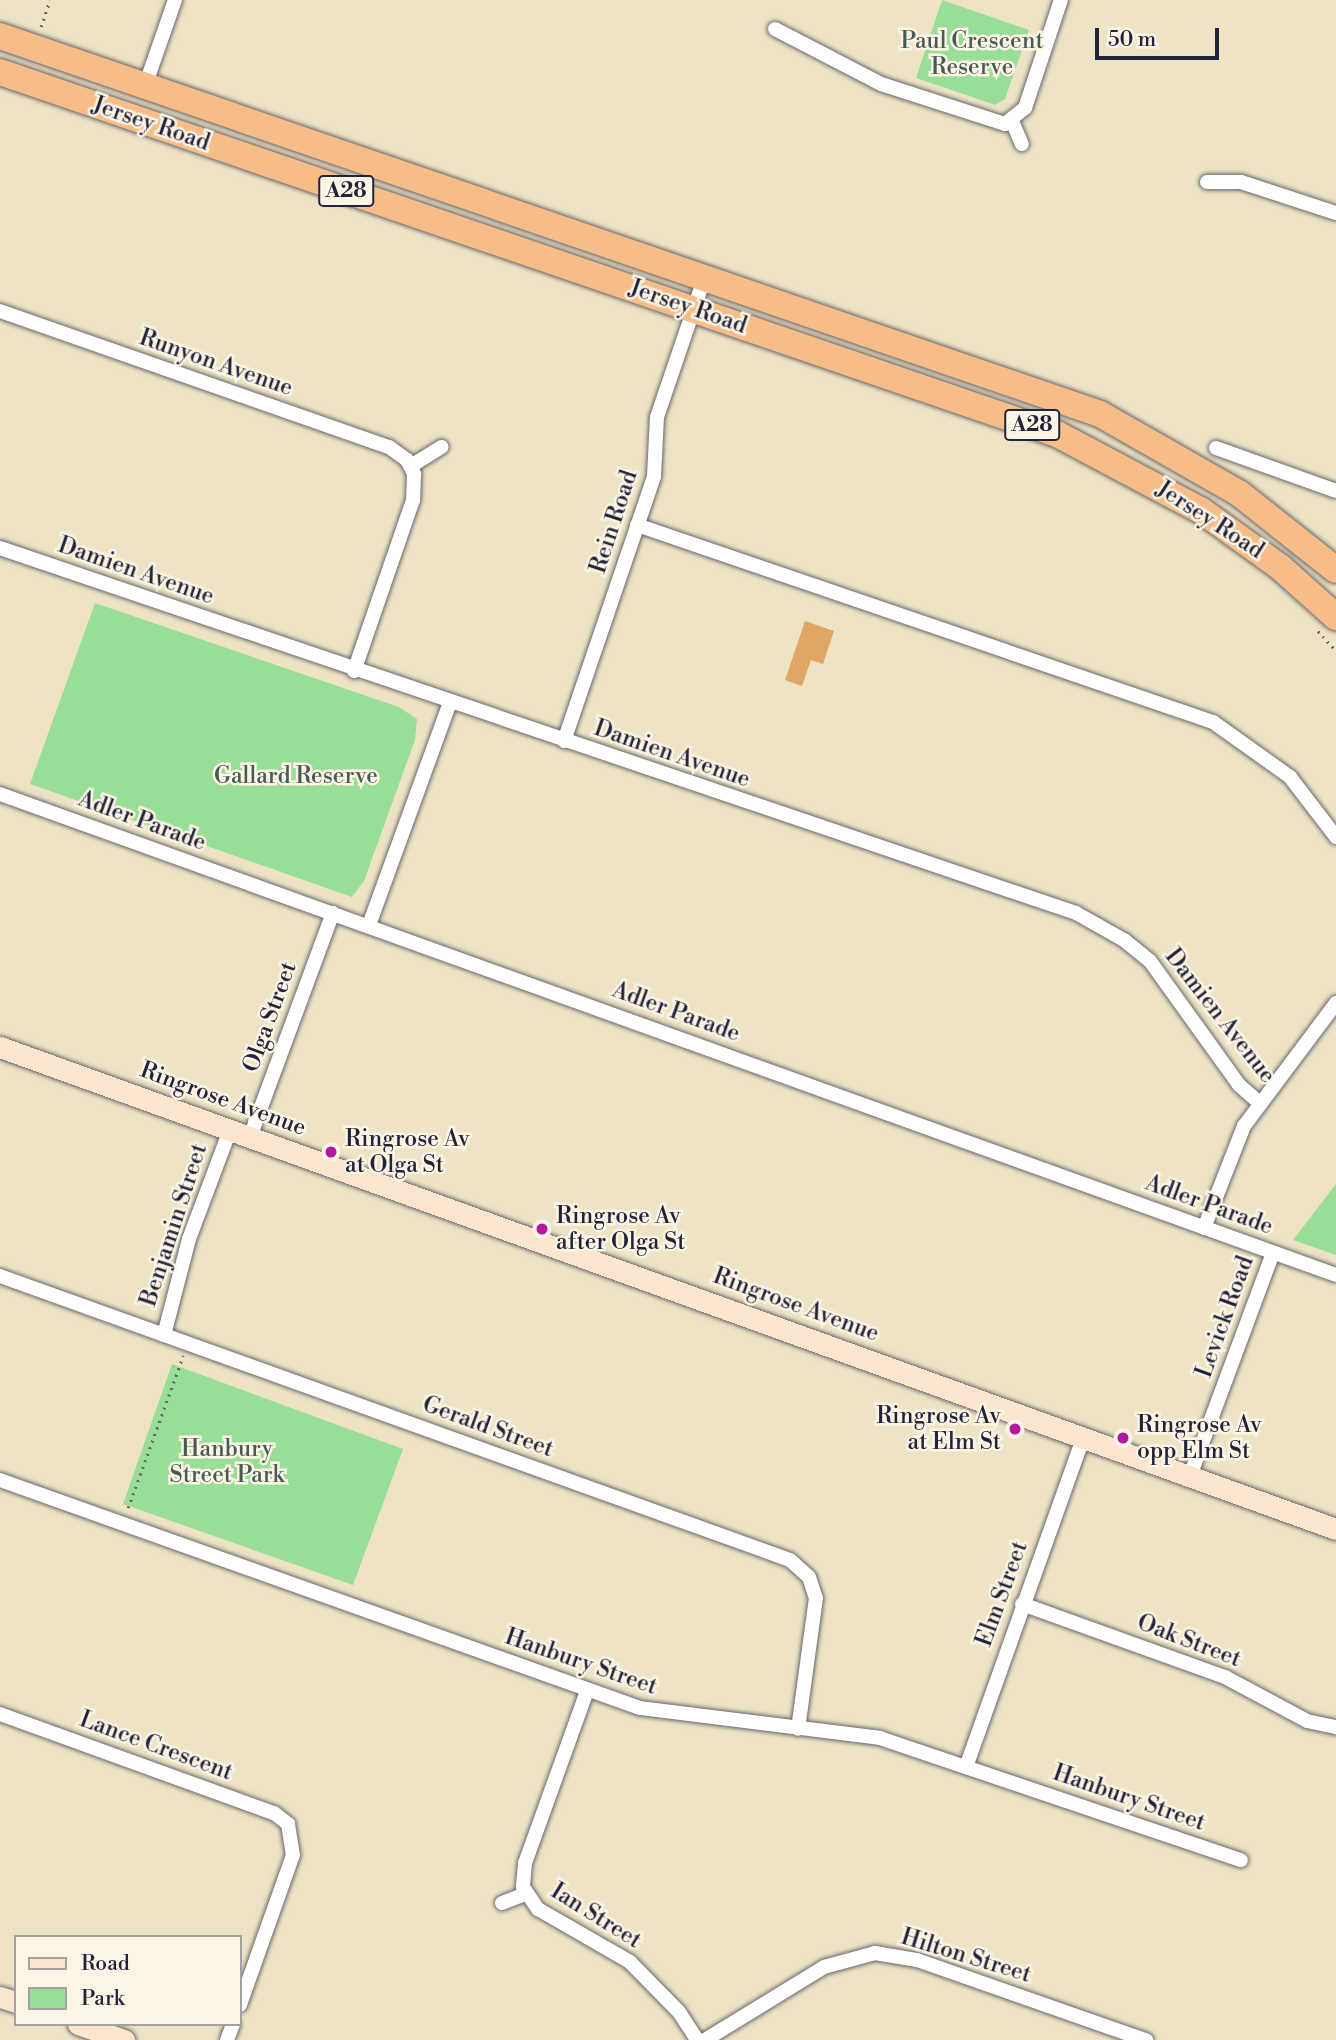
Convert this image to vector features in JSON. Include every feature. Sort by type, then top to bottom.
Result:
[{"type":"highway","name":"Jersey Road","points":[[0,36],[705,276],[1100,414],[1241,494],[1336,570]]},
{"type":"highway","name":"Jersey Road","points":[[0,72],[1077,443],[1225,526],[1336,617]]},
{"type":"street","points":[[145,86],[175,0]]},
{"type":"street","points":[[775,29],[881,84],[991,123],[1012,121],[1025,108],[1061,0]]},
{"type":"street","points":[[1012,121],[1023,144]]},
{"type":"street","points":[[1207,182],[1234,180],[1336,213]]},
{"type":"street","name":"Rein Road","points":[[564,741],[656,464],[657,417],[705,276]]},
{"type":"street","name":"Runyon Avenue","points":[[0,311],[388,447],[411,466]]},
{"type":"street","points":[[354,671],[413,500],[411,466],[441,447]]},
{"type":"street","points":[[1216,448],[1336,491]]},
{"type":"street","points":[[637,525],[1213,722],[1280,768],[1336,837]]},
{"type":"street","name":"Damien Avenue","points":[[0,548],[1100,925],[1158,971],[1239,1085],[1261,1103]]},
{"type":"street","points":[[369,925],[450,703]]},
{"type":"street","name":"Adler Parade","points":[[0,794],[1336,1275]]},
{"type":"street","name":"Olga Street","points":[[240,1133],[333,913]]},
{"type":"street","points":[[1204,1228],[1237,1139],[1336,1003]]},
{"type":"street","name":"Ringrose Avenue","points":[[0,1047],[1336,1529]]},
{"type":"street","name":"Benjamin Street","points":[[164,1335],[189,1239],[240,1133]]},
{"type":"street","name":"Levick Road","points":[[1191,1476],[1273,1253]]},
{"type":"street","name":"Gerald Street","points":[[0,1276],[790,1560],[809,1577],[816,1598],[798,1729]]},
{"type":"street","name":"Elm Street","points":[[966,1767],[1083,1438]]},
{"type":"street","name":"Hanbury Street","points":[[0,1480],[587,1691],[659,1713],[880,1738],[1241,1860]]},
{"type":"street","name":"Oak Street","points":[[1022,1604],[1225,1677],[1302,1719],[1336,1727]]},
{"type":"street","name":"Ian Street","points":[[587,1691],[525,1863],[525,1894],[538,1909],[630,1962],[679,2012],[697,2040]]},
{"type":"street","name":"Lance Crescent","points":[[0,1714],[274,1813],[292,1829]]},
{"type":"street","points":[[242,1999],[293,1855],[292,1829],[306,1822]]},
{"type":"street","name":"Ian Street","points":[[502,1903],[525,1894]]},
{"type":"street","name":"Hilton Street","points":[[705,2040],[824,1967],[875,1953],[916,1960],[1146,2040]]},
{"type":"street","points":[[84,2026],[124,2040]]},
{"type":"path","points":[[39,30],[50,0]]},
{"type":"path","points":[[122,1524],[188,1343]]},
{"type":"green space","name":"Paul Crescent Reserve","points":[[942,0],[1029,30],[1005,99],[995,105],[916,78]]},
{"type":"green space","name":"Gallard Reserve","points":[[95,603],[399,707],[417,719],[415,740],[364,881],[352,897],[30,784]]},
{"type":"green space","points":[[1336,1184],[1336,1255],[1293,1240]]},
{"type":"green space","name":"Hanbury Street Park","points":[[172,1364],[403,1449],[353,1585],[123,1504]]},
{"type":"building","points":[[805,621],[834,631],[823,664],[811,660],[802,686],[785,680]]},
{"type":"place","name":"Ringrose Av at Olga St","points":[[331,1152]]},
{"type":"place","name":"Ringrose Av after Olga St","points":[[542,1229]]},
{"type":"place","name":"Ringrose Av at Elm St","points":[[1015,1429]]},
{"type":"place","name":"Ringrose Av opp Elm St","points":[[1123,1438]]}]
